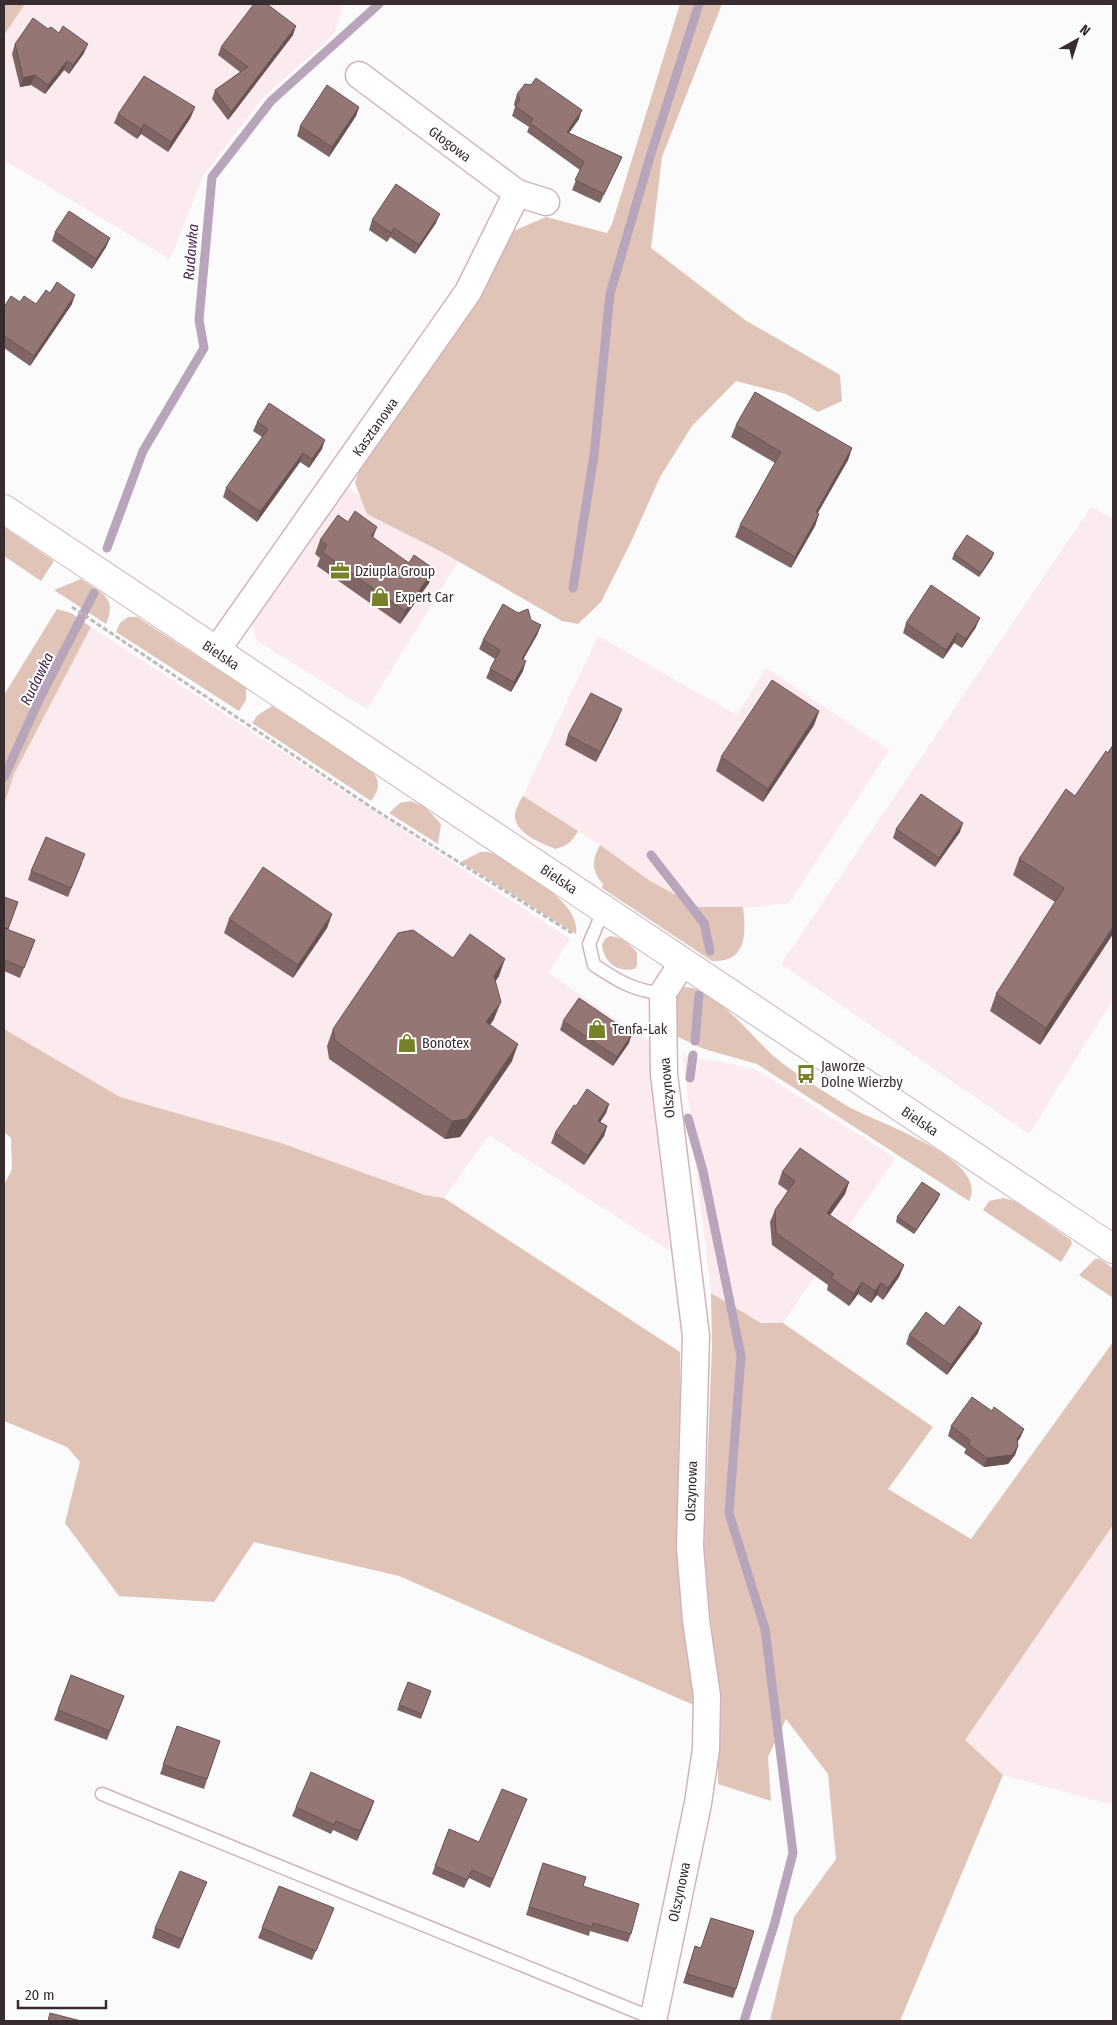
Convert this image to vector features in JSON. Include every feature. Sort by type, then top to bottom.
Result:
[{"type":"main road","name":"Bielska","points":[[4,509],[1113,1249]]},
{"type":"street","name":"Głogowa","points":[[359,75],[517,192],[546,202]]},
{"type":"street","name":"Kasztanowa","points":[[216,651],[468,292],[517,192]]},
{"type":"street","points":[[663,993],[683,962]]},
{"type":"street","name":"Olszynowa","points":[[653,2020],[698,1803],[706,1749],[707,1696],[696,1620],[690,1547],[696,1336],[664,1074],[663,993]]},
{"type":"lane","points":[[604,909],[589,944],[594,965],[622,982],[644,992],[663,993]]},
{"type":"lane","points":[[102,1794],[653,2020]]},
{"type":"path","points":[[72,607],[378,811],[589,944]]},
{"type":"shaded area","points":[[4,4],[25,4],[4,35]]},
{"type":"shaded area","points":[[25,4],[343,4],[334,34],[262,99],[203,176],[170,259],[4,160],[4,35]]},
{"type":"shaded area","points":[[680,4],[722,4],[662,157],[651,248],[745,320],[840,375],[842,401],[818,412],[786,394],[736,381],[692,426],[660,477],[631,542],[601,602],[578,624],[562,621],[442,552],[367,514],[355,483],[361,463],[506,234],[546,217],[607,233],[612,224]]},
{"type":"shaded area","points":[[344,486],[461,557],[367,709],[257,641],[251,622]]},
{"type":"shaded area","points":[[1091,507],[1113,518],[1113,999],[1029,1134],[781,964]]},
{"type":"shaded area","points":[[4,527],[54,561],[41,581],[4,556]]},
{"type":"shaded area","points":[[81,579],[101,592],[109,602],[110,608],[106,624],[54,590]]},
{"type":"shaded area","points":[[57,609],[71,613],[91,627],[14,774],[4,805],[4,695]]},
{"type":"shaded area","points":[[128,617],[137,617],[246,688],[246,700],[239,711],[116,632],[120,623]]},
{"type":"shaded area","points":[[91,627],[570,939],[548,973],[651,1043],[670,1251],[489,1135],[444,1198],[425,1195],[281,1143],[120,1097],[4,1029],[4,805],[14,774]]},
{"type":"shaded area","points":[[598,636],[737,715],[766,668],[889,750],[789,903],[753,907],[699,907],[650,881],[600,845],[523,796]]},
{"type":"shaded area","points":[[272,706],[372,771],[377,779],[378,786],[371,801],[252,723],[258,715]]},
{"type":"shaded area","points":[[523,796],[578,831],[571,841],[555,849],[523,832],[516,821],[515,814]]},
{"type":"shaded area","points":[[411,801],[425,807],[441,824],[438,844],[389,813],[400,803]]},
{"type":"shaded area","points":[[600,845],[650,881],[699,907],[743,907],[744,936],[738,951],[732,957],[712,961],[602,888],[603,884],[596,874],[594,865],[595,855]]},
{"type":"shaded area","points":[[480,852],[489,852],[498,856],[535,879],[560,899],[569,910],[575,922],[576,934],[461,862]]},
{"type":"shaded area","points":[[610,936],[625,942],[637,953],[637,966],[634,969],[617,968],[605,956],[602,945],[605,939]]},
{"type":"shaded area","points":[[682,987],[694,988],[707,994],[733,1015],[777,1059],[812,1084],[860,1113],[926,1143],[947,1156],[963,1171],[971,1185],[969,1201],[757,1064],[704,1049],[674,1035],[675,991]]},
{"type":"shaded area","points":[[4,1029],[120,1097],[281,1143],[425,1195],[444,1198],[680,1352],[680,1550],[696,1706],[399,1576],[254,1542],[214,1602],[119,1596],[65,1523],[80,1462],[67,1447],[4,1421],[4,1185],[12,1169],[11,1138],[4,1132]]},
{"type":"shaded area","points":[[683,1055],[755,1069],[895,1158],[783,1323],[761,1323],[711,1293]]},
{"type":"shaded area","points":[[1004,1198],[1014,1201],[1071,1240],[1072,1244],[1061,1262],[983,1210],[989,1201]]},
{"type":"shaded area","points":[[1095,1259],[1100,1259],[1113,1268],[1113,1298],[1079,1275]]},
{"type":"shaded area","points":[[711,1293],[761,1323],[783,1323],[933,1427],[888,1489],[971,1539],[1113,1342],[1113,1525],[965,1740],[1003,1775],[900,2021],[770,2021],[794,1917],[836,1859],[828,1774],[786,1719],[768,1757],[771,1801],[718,1784],[718,1697],[704,1550],[712,1346]]},
{"type":"shaded area","points":[[1113,1525],[1113,1805],[1003,1775],[964,1740]]},
{"type":"building","points":[[254,4],[267,4],[296,26],[231,112],[215,90],[248,67],[221,47]]},
{"type":"building","points":[[33,18],[48,29],[51,27],[59,33],[63,26],[88,44],[73,65],[67,61],[48,85],[35,75],[23,78],[15,44]]},
{"type":"building","points":[[144,76],[195,107],[171,142],[144,124],[141,129],[118,114]]},
{"type":"building","points":[[536,78],[582,110],[567,132],[622,157],[604,194],[575,180],[584,162],[530,123],[533,119],[515,106],[520,100],[517,94],[525,84],[531,85]]},
{"type":"building","points":[[327,85],[359,107],[332,147],[300,126]]},
{"type":"building","points":[[396,184],[440,214],[419,245],[394,228],[391,233],[372,220]]},
{"type":"building","points":[[69,211],[110,238],[96,259],[55,232]]},
{"type":"building","points":[[57,282],[75,295],[34,356],[4,336],[4,307],[11,296],[20,302],[24,296],[36,304],[46,290],[50,293]]},
{"type":"building","points":[[755,392],[852,448],[816,512],[819,514],[795,557],[740,525],[781,452],[736,425]]},
{"type":"building","points":[[269,403],[325,440],[312,459],[303,453],[260,512],[226,488],[268,429],[257,422]]},
{"type":"building","points":[[355,511],[377,527],[371,536],[409,563],[414,555],[434,569],[405,611],[322,552],[327,545],[320,540],[338,515],[348,522]]},
{"type":"building","points":[[967,535],[994,553],[981,573],[954,554]]},
{"type":"building","points":[[931,585],[980,618],[966,639],[957,633],[946,650],[906,623]]},
{"type":"building","points":[[503,604],[518,613],[528,609],[531,620],[541,625],[522,659],[526,661],[514,682],[490,669],[500,650],[483,640]]},
{"type":"building","points":[[772,680],[819,711],[768,789],[721,757]]},
{"type":"building","points":[[591,693],[622,709],[600,752],[568,735]]},
{"type":"building","points":[[1113,745],[1113,927],[1046,1028],[996,994],[1064,888],[1019,859],[1066,789],[1075,796],[1106,751],[1108,753]]},
{"type":"building","points":[[921,794],[963,823],[939,858],[896,829]]},
{"type":"building","points":[[46,837],[85,854],[71,888],[31,871]]},
{"type":"building","points":[[263,867],[332,914],[298,965],[229,919]]},
{"type":"building","points":[[4,897],[18,902],[8,929],[4,927]]},
{"type":"building","points":[[4,928],[35,940],[24,968],[4,960]]},
{"type":"building","name":"Bonotex","points":[[413,930],[453,958],[470,934],[505,959],[494,976],[501,1002],[486,1022],[518,1044],[467,1119],[452,1121],[335,1041],[333,1029],[398,933]]},
{"type":"building","points":[[579,998],[632,1034],[617,1057],[563,1021]]},
{"type":"building","points":[[587,1089],[609,1104],[598,1121],[607,1126],[588,1156],[555,1133]]},
{"type":"building","points":[[800,1148],[849,1182],[827,1213],[904,1265],[888,1288],[881,1283],[875,1291],[862,1282],[854,1294],[831,1278],[834,1274],[776,1233],[775,1210],[795,1181],[782,1172]]},
{"type":"building","points":[[922,1182],[940,1194],[916,1230],[897,1217]]},
{"type":"building","points":[[959,1306],[982,1323],[951,1365],[909,1335],[926,1312],[944,1326]]},
{"type":"building","points":[[972,1397],[992,1411],[994,1407],[1024,1429],[1017,1439],[1018,1446],[1012,1455],[987,1458],[968,1444],[970,1440],[951,1426]]},
{"type":"building","points":[[71,1675],[124,1696],[110,1731],[58,1710]]},
{"type":"building","points":[[408,1682],[431,1691],[422,1714],[399,1705]]},
{"type":"building","points":[[177,1726],[220,1741],[207,1779],[163,1765]]},
{"type":"building","points":[[311,1772],[374,1801],[360,1831],[336,1821],[334,1825],[296,1807]]},
{"type":"building","points":[[502,1789],[527,1799],[493,1879],[472,1870],[467,1880],[435,1866],[449,1829],[479,1842]]},
{"type":"building","points":[[543,1863],[586,1877],[583,1886],[639,1904],[631,1934],[593,1923],[592,1927],[529,1907]]},
{"type":"building","points":[[180,1871],[207,1882],[182,1939],[155,1928]]},
{"type":"building","points":[[279,1886],[334,1908],[316,1951],[262,1928]]},
{"type":"building","points":[[711,1918],[754,1931],[736,1989],[687,1974],[695,1946],[701,1948]]},
{"type":"building","points":[[50,2013],[81,2021],[48,2021]]},
{"type":"waterway","name":"Rudawka","points":[[107,548],[143,451],[204,348],[199,320],[212,177],[271,101],[379,4]]},
{"type":"waterway","points":[[573,588],[594,455],[610,294],[650,157],[699,4]]},
{"type":"waterway","name":"Rudawka","points":[[4,777],[40,698],[94,593]]},
{"type":"waterway","points":[[651,855],[704,923],[710,951]]},
{"type":"waterway","points":[[695,1041],[699,995]]},
{"type":"waterway","points":[[690,1078],[693,1055]]},
{"type":"waterway","points":[[688,1118],[703,1171],[741,1356],[729,1513],[765,1629],[793,1853],[775,1922],[744,2021]]},
{"type":"place","name":"Dziupla Group","points":[[340,571]]},
{"type":"place","name":"Expert Car","points":[[380,597]]},
{"type":"place","name":"Tenfa-Lak","points":[[597,1029]]},
{"type":"place","name":"Bonotex","points":[[407,1043]]},
{"type":"place","name":"Jaworze Dolne Wierzby","points":[[806,1074]]}]
